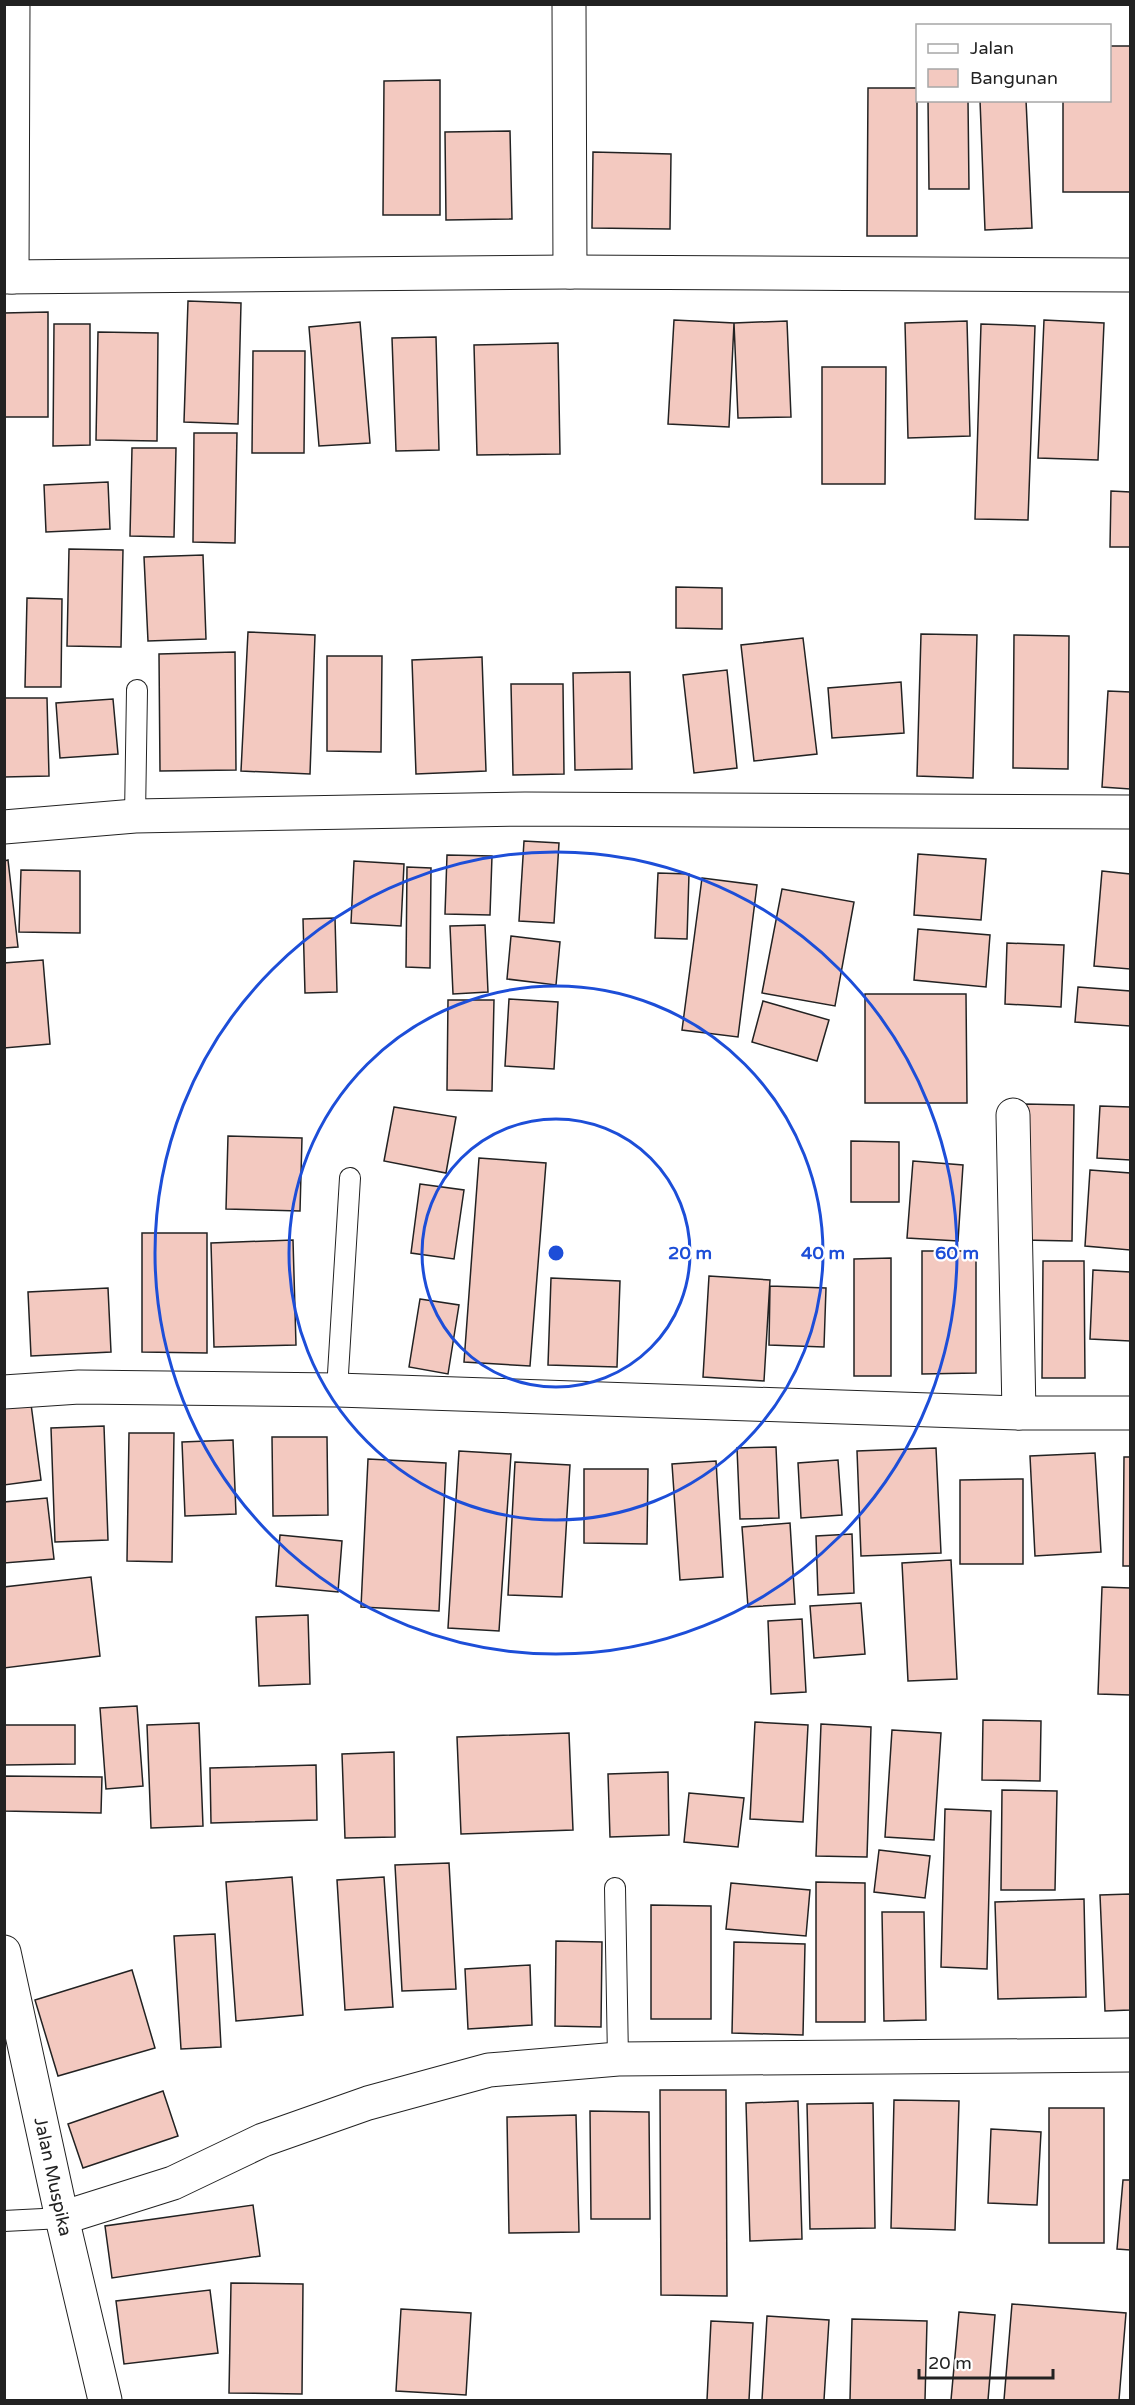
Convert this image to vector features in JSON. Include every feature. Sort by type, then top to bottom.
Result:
[{"type":"street","points":[[13,4],[8,277],[570,272],[1131,275]]},
{"type":"street","points":[[569,4],[570,272]]},
{"type":"street","points":[[4,827],[135,816],[525,809],[1131,812]]},
{"type":"street","points":[[1013,1114],[1019,1413]]},
{"type":"street","points":[[4,1392],[79,1387],[337,1390],[1019,1413],[1131,1413]]},
{"type":"street","name":"Jalan Muspika","points":[[4,1952],[14,2037],[62,2218],[105,2400]]},
{"type":"street","points":[[62,2218],[173,2182],[263,2140],[423,2087],[489,2070],[618,2059],[1131,2055]]},
{"type":"lane","points":[[135,816],[137,690]]},
{"type":"lane","points":[[337,1390],[350,1178]]},
{"type":"lane","points":[[615,1888],[618,2059]]},
{"type":"lane","points":[[4,2222],[62,2218]]},
{"type":"building","points":[[1111,46],[1130,46],[1130,192],[1063,192],[1063,102],[1111,102]]},
{"type":"building","points":[[440,80],[440,215],[383,215],[384,81]]},
{"type":"building","points":[[868,88],[916,88],[917,236],[867,236]]},
{"type":"building","points":[[928,102],[968,102],[969,189],[929,189]]},
{"type":"building","points":[[980,102],[1026,102],[1032,228],[985,230]]},
{"type":"building","points":[[510,131],[512,219],[446,220],[445,132]]},
{"type":"building","points":[[593,152],[671,154],[670,229],[592,228]]},
{"type":"building","points":[[188,301],[241,303],[238,424],[184,422]]},
{"type":"building","points":[[48,312],[48,417],[4,417],[4,313]]},
{"type":"building","points":[[674,320],[734,323],[729,427],[668,424]]},
{"type":"building","points":[[1044,320],[1104,323],[1098,460],[1038,458]]},
{"type":"building","points":[[787,321],[791,417],[738,418],[734,323]]},
{"type":"building","points":[[967,321],[970,436],[908,438],[905,323]]},
{"type":"building","points":[[360,322],[370,443],[319,446],[309,327]]},
{"type":"building","points":[[54,324],[90,324],[90,445],[53,446]]},
{"type":"building","points":[[981,324],[1035,326],[1028,520],[975,519]]},
{"type":"building","points":[[98,332],[158,333],[157,441],[96,440]]},
{"type":"building","points":[[436,337],[439,450],[396,451],[392,338]]},
{"type":"building","points":[[558,343],[560,454],[477,455],[474,345]]},
{"type":"building","points":[[253,351],[305,351],[304,453],[252,453]]},
{"type":"building","points":[[822,367],[886,367],[885,484],[822,484]]},
{"type":"building","points":[[194,433],[237,433],[235,543],[193,542]]},
{"type":"building","points":[[132,448],[176,448],[174,537],[130,536]]},
{"type":"building","points":[[108,482],[110,529],[46,532],[44,485]]},
{"type":"building","points":[[1111,491],[1130,492],[1130,547],[1110,547]]},
{"type":"building","points":[[69,549],[123,550],[121,647],[67,646]]},
{"type":"building","points":[[203,555],[206,639],[148,641],[144,557]]},
{"type":"building","points":[[676,587],[722,588],[722,629],[676,628]]},
{"type":"building","points":[[27,598],[62,599],[61,687],[25,687]]},
{"type":"building","points":[[248,632],[315,635],[310,774],[241,771]]},
{"type":"building","points":[[921,634],[977,635],[973,778],[917,776]]},
{"type":"building","points":[[1014,635],[1069,636],[1068,769],[1013,768]]},
{"type":"building","points":[[803,638],[817,754],[754,761],[741,645]]},
{"type":"building","points":[[235,652],[236,770],[160,771],[159,654]]},
{"type":"building","points":[[327,656],[382,656],[381,752],[327,751]]},
{"type":"building","points":[[482,657],[486,771],[416,774],[412,660]]},
{"type":"building","points":[[727,670],[737,768],[694,773],[683,675]]},
{"type":"building","points":[[630,672],[632,769],[575,770],[573,673]]},
{"type":"building","points":[[901,682],[904,733],[832,738],[828,688]]},
{"type":"building","points":[[511,684],[563,684],[564,774],[513,775]]},
{"type":"building","points":[[1108,691],[1130,692],[1130,789],[1102,787]]},
{"type":"building","points":[[4,698],[47,698],[49,776],[4,777]]},
{"type":"building","points":[[113,699],[118,754],[60,758],[56,703]]},
{"type":"building","points":[[524,841],[559,843],[554,923],[519,921]]},
{"type":"building","points":[[918,854],[986,859],[981,920],[914,915]]},
{"type":"building","points":[[447,855],[492,856],[490,915],[445,914]]},
{"type":"building","points":[[8,860],[18,947],[4,948],[4,861]]},
{"type":"building","points":[[354,861],[404,864],[401,926],[351,923]]},
{"type":"building","points":[[407,867],[431,868],[430,968],[406,967]]},
{"type":"building","points":[[21,870],[80,871],[80,933],[19,932]]},
{"type":"building","points":[[1102,871],[1130,874],[1130,969],[1094,966]]},
{"type":"building","points":[[658,873],[689,874],[687,939],[655,938]]},
{"type":"building","points":[[702,878],[757,885],[738,1037],[682,1030]]},
{"type":"building","points":[[782,889],[854,902],[835,1006],[762,993]]},
{"type":"building","points":[[335,918],[337,992],[305,993],[303,919]]},
{"type":"building","points":[[485,925],[488,992],[453,994],[450,926]]},
{"type":"building","points":[[918,929],[990,935],[986,987],[914,980]]},
{"type":"building","points":[[511,936],[560,942],[556,985],[507,979]]},
{"type":"building","points":[[1007,943],[1064,945],[1061,1007],[1005,1004]]},
{"type":"building","points":[[43,960],[50,1044],[4,1048],[4,963]]},
{"type":"building","points":[[1078,987],[1130,991],[1130,1026],[1075,1022]]},
{"type":"building","points":[[865,994],[966,994],[967,1103],[865,1103]]},
{"type":"building","points":[[509,999],[558,1002],[554,1069],[505,1066]]},
{"type":"building","points":[[448,1000],[494,1000],[492,1091],[447,1090]]},
{"type":"building","points":[[763,1001],[829,1020],[817,1061],[752,1042]]},
{"type":"building","points":[[1024,1104],[1074,1105],[1072,1241],[1022,1240]]},
{"type":"building","points":[[1100,1106],[1130,1107],[1130,1160],[1097,1158]]},
{"type":"building","points":[[394,1107],[456,1117],[446,1173],[384,1161]]},
{"type":"building","points":[[228,1136],[302,1138],[300,1211],[226,1209]]},
{"type":"building","points":[[851,1141],[899,1142],[899,1202],[851,1202]]},
{"type":"building","points":[[479,1158],[546,1163],[530,1366],[464,1362]]},
{"type":"building","points":[[913,1161],[963,1165],[958,1241],[907,1238]]},
{"type":"building","points":[[1090,1170],[1130,1173],[1130,1250],[1085,1246]]},
{"type":"building","points":[[420,1184],[464,1190],[454,1259],[411,1253]]},
{"type":"building","points":[[142,1233],[207,1233],[207,1353],[142,1352]]},
{"type":"building","points":[[293,1240],[296,1345],[214,1347],[211,1243]]},
{"type":"building","points":[[922,1251],[976,1251],[976,1373],[922,1374]]},
{"type":"building","points":[[891,1258],[891,1376],[854,1376],[854,1259]]},
{"type":"building","points":[[1043,1261],[1084,1261],[1085,1378],[1042,1378]]},
{"type":"building","points":[[1093,1270],[1130,1272],[1130,1341],[1090,1339]]},
{"type":"building","points":[[709,1276],[770,1280],[764,1381],[703,1377]]},
{"type":"building","points":[[551,1278],[620,1281],[617,1367],[548,1365]]},
{"type":"building","points":[[770,1286],[826,1288],[824,1347],[769,1345]]},
{"type":"building","points":[[108,1288],[111,1352],[31,1356],[28,1292]]},
{"type":"building","points":[[420,1299],[459,1305],[448,1374],[409,1367]]},
{"type":"building","points":[[31,1404],[41,1480],[4,1485],[4,1408]]},
{"type":"building","points":[[104,1426],[108,1540],[55,1542],[51,1428]]},
{"type":"building","points":[[129,1433],[174,1433],[172,1562],[127,1561]]},
{"type":"building","points":[[272,1437],[327,1437],[328,1515],[273,1516]]},
{"type":"building","points":[[233,1440],[236,1514],[185,1516],[182,1442]]},
{"type":"building","points":[[776,1447],[779,1518],[740,1519],[737,1448]]},
{"type":"building","points":[[936,1448],[941,1553],[861,1556],[857,1451]]},
{"type":"building","points":[[459,1451],[511,1454],[499,1631],[448,1628]]},
{"type":"building","points":[[1095,1453],[1101,1552],[1035,1556],[1030,1456]]},
{"type":"building","points":[[1124,1457],[1130,1457],[1130,1566],[1123,1566]]},
{"type":"building","points":[[368,1459],[446,1463],[439,1611],[361,1607]]},
{"type":"building","points":[[838,1460],[842,1515],[801,1518],[798,1463]]},
{"type":"building","points":[[716,1461],[723,1577],[680,1580],[672,1464]]},
{"type":"building","points":[[515,1462],[570,1465],[562,1597],[508,1595]]},
{"type":"building","points":[[584,1469],[648,1469],[647,1544],[584,1543]]},
{"type":"building","points":[[1023,1479],[1023,1564],[960,1564],[960,1480]]},
{"type":"building","points":[[47,1498],[54,1559],[4,1563],[4,1502]]},
{"type":"building","points":[[790,1523],[795,1604],[748,1607],[742,1527]]},
{"type":"building","points":[[852,1534],[854,1593],[818,1595],[816,1536]]},
{"type":"building","points":[[280,1535],[342,1541],[338,1592],[276,1586]]},
{"type":"building","points":[[951,1560],[957,1679],[908,1681],[902,1563]]},
{"type":"building","points":[[91,1577],[100,1656],[4,1668],[4,1587]]},
{"type":"building","points":[[1102,1587],[1130,1588],[1130,1695],[1098,1694]]},
{"type":"building","points":[[861,1603],[865,1654],[814,1658],[810,1606]]},
{"type":"building","points":[[308,1615],[310,1684],[259,1686],[256,1617]]},
{"type":"building","points":[[802,1619],[806,1692],[771,1694],[768,1621]]},
{"type":"building","points":[[137,1706],[143,1786],[106,1789],[100,1708]]},
{"type":"building","points":[[983,1720],[1041,1721],[1040,1781],[982,1780]]},
{"type":"building","points":[[755,1722],[808,1725],[803,1822],[750,1819]]},
{"type":"building","points":[[199,1723],[203,1826],[151,1828],[147,1725]]},
{"type":"building","points":[[821,1724],[871,1727],[867,1857],[816,1856]]},
{"type":"building","points":[[4,1725],[75,1725],[75,1764],[4,1765]]},
{"type":"building","points":[[892,1730],[941,1733],[934,1840],[885,1837]]},
{"type":"building","points":[[569,1733],[573,1830],[461,1834],[457,1737]]},
{"type":"building","points":[[394,1752],[395,1837],[345,1838],[342,1754]]},
{"type":"building","points":[[316,1765],[317,1820],[211,1823],[210,1768]]},
{"type":"building","points":[[668,1772],[669,1835],[610,1837],[608,1774]]},
{"type":"building","points":[[4,1776],[102,1777],[101,1813],[4,1811]]},
{"type":"building","points":[[1002,1790],[1057,1791],[1055,1890],[1001,1890]]},
{"type":"building","points":[[689,1793],[744,1798],[738,1847],[684,1842]]},
{"type":"building","points":[[945,1809],[991,1811],[987,1969],[941,1967]]},
{"type":"building","points":[[879,1850],[930,1856],[925,1898],[874,1892]]},
{"type":"building","points":[[449,1863],[456,1989],[402,1991],[395,1865]]},
{"type":"building","points":[[292,1877],[303,2015],[236,2021],[226,1882]]},
{"type":"building","points":[[384,1877],[393,2007],[345,2010],[337,1880]]},
{"type":"building","points":[[816,1882],[865,1883],[865,2022],[816,2022]]},
{"type":"building","points":[[731,1883],[810,1890],[806,1936],[726,1929]]},
{"type":"building","points":[[1130,1894],[1130,2010],[1105,2011],[1100,1895]]},
{"type":"building","points":[[1084,1899],[1086,1997],[998,1999],[995,1902]]},
{"type":"building","points":[[651,1905],[711,1906],[711,2019],[651,2019]]},
{"type":"building","points":[[882,1912],[924,1912],[926,2020],[884,2021]]},
{"type":"building","points":[[215,1934],[221,2047],[181,2049],[174,1936]]},
{"type":"building","points":[[556,1941],[602,1942],[601,2027],[555,2026]]},
{"type":"building","points":[[734,1942],[805,1944],[803,2035],[732,2033]]},
{"type":"building","points":[[530,1965],[532,2025],[468,2029],[465,1969]]},
{"type":"building","points":[[132,1970],[155,2048],[58,2076],[35,2000]]},
{"type":"building","points":[[660,2090],[726,2090],[727,2296],[661,2295]]},
{"type":"building","points":[[163,2091],[178,2136],[83,2168],[68,2124]]},
{"type":"building","points":[[894,2100],[959,2101],[955,2230],[891,2228]]},
{"type":"building","points":[[798,2101],[802,2239],[750,2241],[746,2103]]},
{"type":"building","points":[[873,2103],[875,2228],[810,2229],[807,2104]]},
{"type":"building","points":[[1049,2108],[1104,2108],[1104,2243],[1049,2243]]},
{"type":"building","points":[[590,2111],[649,2112],[650,2219],[591,2219]]},
{"type":"building","points":[[576,2115],[579,2232],[509,2233],[507,2117]]},
{"type":"building","points":[[991,2129],[1041,2132],[1037,2205],[988,2203]]},
{"type":"building","points":[[1123,2180],[1130,2180],[1130,2250],[1117,2249]]},
{"type":"building","points":[[253,2205],[260,2256],[112,2278],[105,2226]]},
{"type":"building","points":[[231,2283],[303,2284],[302,2394],[229,2393]]},
{"type":"building","points":[[210,2290],[218,2353],[124,2364],[116,2301]]},
{"type":"building","points":[[1012,2304],[1126,2313],[1119,2400],[1004,2400]]},
{"type":"building","points":[[401,2309],[471,2313],[466,2395],[396,2391]]},
{"type":"building","points":[[959,2312],[995,2315],[988,2400],[951,2400]]},
{"type":"building","points":[[767,2316],[829,2320],[824,2400],[762,2400]]},
{"type":"building","points":[[852,2319],[927,2321],[925,2400],[850,2400]]},
{"type":"building","points":[[711,2321],[753,2323],[749,2400],[707,2400]]}]
